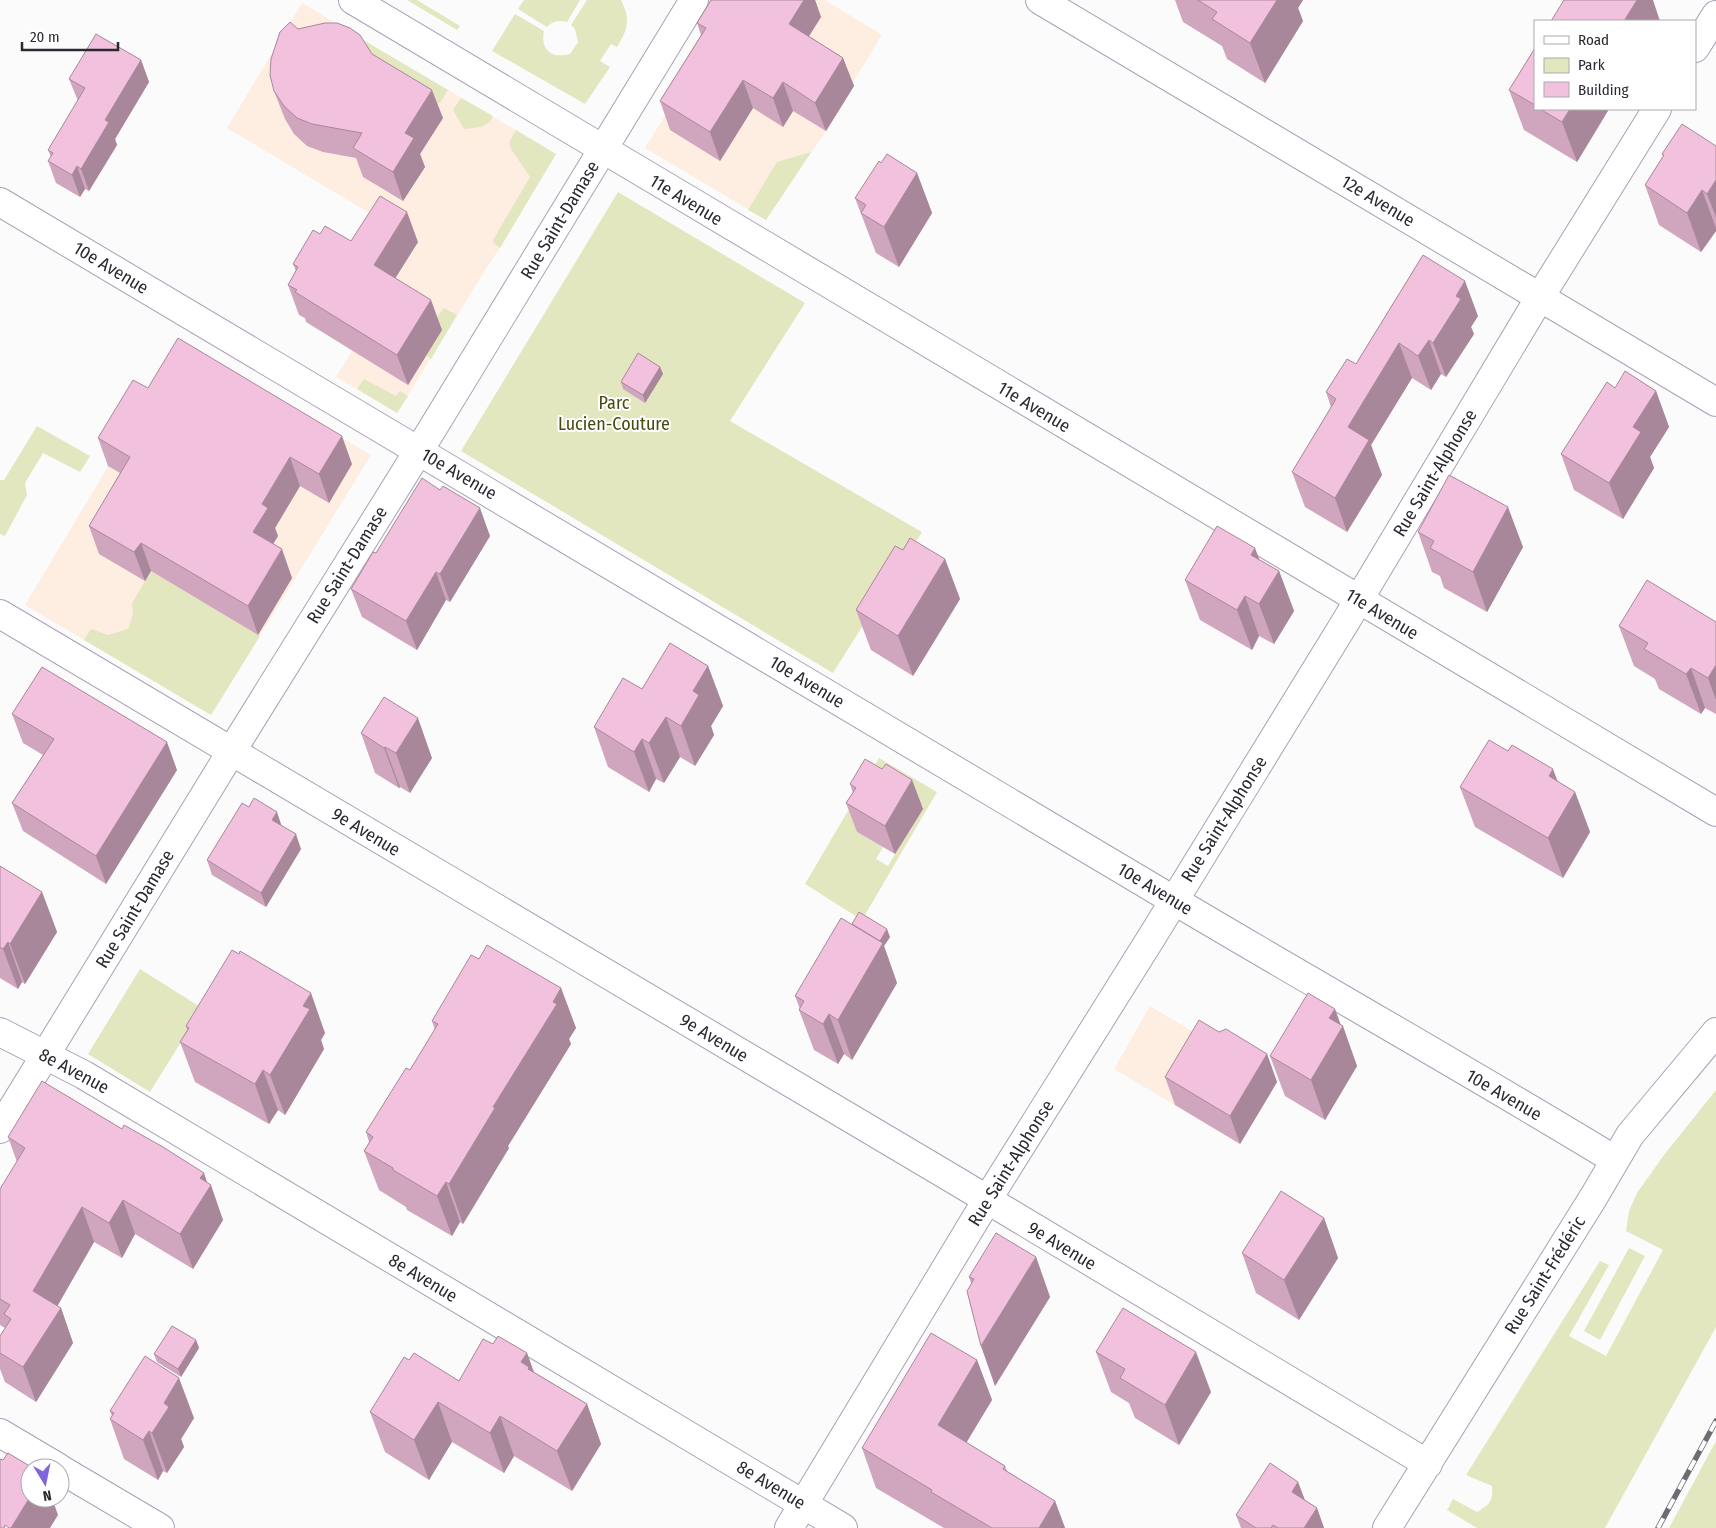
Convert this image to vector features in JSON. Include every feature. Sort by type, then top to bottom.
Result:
[{"type":"street","name":"11e Avenue","points":[[353,0],[1716,812]]},
{"type":"street","name":"Rue Saint-Damase","points":[[0,1129],[231,752],[419,451],[694,0]]},
{"type":"street","name":"12e Avenue","points":[[1040,0],[1716,402]]},
{"type":"street","points":[[1696,46],[1716,14]]},
{"type":"street","name":"Rue Saint-Alphonse","points":[[789,1528],[987,1200],[1359,599],[1540,297],[1656,110]]},
{"type":"street","name":"10e Avenue","points":[[0,202],[1615,1160]]},
{"type":"street","name":"9e Avenue","points":[[0,614],[1428,1464]]},
{"type":"street","name":"8e Avenue","points":[[0,1032],[106,1088],[843,1528]]},
{"type":"street","name":"Rue Saint-Frédéric","points":[[1388,1528],[1593,1198],[1630,1135],[1716,1032]]},
{"type":"street","points":[[0,1433],[42,1458]]},
{"type":"street","points":[[70,1475],[160,1528]]},
{"type":"shaded area","points":[[736,0],[825,0],[882,35],[853,82],[854,86],[826,131],[766,220],[645,148]]},
{"type":"shaded area","points":[[302,3],[556,154],[397,413],[336,377],[418,242],[227,128]]},
{"type":"shaded area","points":[[180,341],[371,455],[211,715],[25,605],[143,408]]},
{"type":"shaded area","points":[[1150,1006],[1277,1082],[1240,1144],[1114,1069]]},
{"type":"green space","points":[[407,0],[417,0],[460,26],[457,30]]},
{"type":"green space","points":[[524,0],[580,0],[567,22],[551,23],[547,27],[518,9]]},
{"type":"green space","points":[[587,0],[621,0],[626,13],[627,24],[624,35],[617,47],[611,44],[600,61],[610,67],[585,104],[492,51],[515,14],[544,31],[544,43],[549,52],[558,55],[570,54],[578,42],[575,29],[571,25]]},
{"type":"green space","points":[[334,23],[448,90],[440,103],[422,107]]},
{"type":"green space","points":[[461,98],[493,116],[491,120],[481,127],[464,129],[453,110]]},
{"type":"green space","points":[[516,130],[556,154],[500,248],[493,240],[530,177],[511,149],[509,142]]},
{"type":"green space","points":[[811,152],[766,220],[748,210],[777,162]]},
{"type":"green space","name":"Parc Lucien-Couture","points":[[618,192],[805,303],[730,421],[922,532],[833,673],[461,451]]},
{"type":"green space","points":[[444,308],[457,315],[431,359],[426,355],[442,330],[436,318]]},
{"type":"green space","points":[[364,379],[396,396],[400,391],[408,396],[397,413],[357,389]]},
{"type":"green space","points":[[37,426],[90,456],[80,472],[43,453],[25,483],[27,495],[5,536],[0,534],[0,480],[4,480]]},
{"type":"green space","points":[[151,571],[260,636],[211,715],[84,640],[91,629],[108,635],[128,629],[133,614],[132,603]]},
{"type":"green space","points":[[879,758],[937,792],[862,920],[805,884]],"holes":[[[922,809],[888,866],[876,859],[883,847],[857,832]]]},
{"type":"green space","points":[[140,969],[202,1008],[150,1092],[88,1054]]},
{"type":"green space","points":[[1716,1090],[1716,1327],[1605,1528],[1477,1528],[1447,1510],[1453,1499],[1477,1512],[1490,1502],[1492,1486],[1466,1475],[1600,1261],[1609,1265],[1569,1336],[1606,1356],[1663,1250],[1626,1231],[1629,1211],[1637,1193],[1664,1155]]},
{"type":"green space","points":[[1629,1248],[1645,1256],[1600,1340],[1584,1331]]},
{"type":"green space","points":[[1716,1441],[1716,1528],[1669,1528]]},
{"type":"building","points":[[711,0],[804,0],[789,24],[843,58],[815,103],[783,82],[773,98],[743,80],[710,132],[660,101],[706,28],[697,23]]},
{"type":"building","points":[[1198,0],[1277,0],[1250,43],[1212,19],[1217,12]]},
{"type":"building","points":[[1564,0],[1637,0],[1625,20],[1552,20]]},
{"type":"building","points":[[290,22],[298,29],[325,23],[337,23],[350,28],[360,35],[372,54],[432,90],[405,133],[414,138],[393,172],[353,148],[362,133],[312,124],[297,118],[284,106],[274,91],[270,75],[271,59],[280,32]]},
{"type":"building","points":[[96,34],[141,60],[105,120],[109,122],[81,169],[77,166],[72,175],[48,161],[53,153],[48,150],[85,88],[69,79]]},
{"type":"building","points":[[1534,50],[1534,104],[1509,90]]},
{"type":"building","points":[[1542,110],[1569,110],[1562,122]]},
{"type":"building","points":[[1682,124],[1716,146],[1716,180],[1707,194],[1702,190],[1687,213],[1645,185],[1664,155],[1662,154]]},
{"type":"building","points":[[887,154],[917,173],[884,227],[861,213],[866,205],[855,198],[879,161],[881,163]]},
{"type":"building","points":[[380,196],[407,212],[374,265],[431,300],[397,355],[295,292],[297,290],[288,285],[298,267],[293,264],[313,230],[320,234],[325,226],[351,241]]},
{"type":"building","points":[[1423,255],[1465,281],[1456,296],[1461,299],[1433,343],[1429,340],[1418,356],[1399,343],[1348,427],[1369,440],[1335,498],[1292,472],[1336,399],[1326,392],[1347,359],[1356,364]]},
{"type":"building","points":[[178,338],[342,436],[319,474],[290,457],[262,504],[268,508],[253,532],[282,549],[248,606],[141,543],[134,552],[89,526],[130,457],[98,438],[133,380],[148,388]]},
{"type":"building","points":[[638,353],[660,367],[643,395],[621,382]]},
{"type":"building","points":[[1625,371],[1656,391],[1633,427],[1641,432],[1609,483],[1561,454],[1607,382],[1615,388]]},
{"type":"building","points":[[1449,475],[1508,507],[1473,572],[1430,548],[1434,541],[1418,532]]},
{"type":"building","points":[[422,478],[440,490],[443,486],[480,508],[440,574],[436,572],[406,621],[351,589],[373,552],[376,553]]},
{"type":"building","points":[[1217,526],[1255,548],[1251,555],[1279,571],[1259,604],[1245,596],[1237,610],[1185,580]]},
{"type":"building","points":[[910,538],[945,559],[898,636],[856,610],[895,546],[903,550]]},
{"type":"building","points":[[1647,580],[1716,622],[1716,665],[1708,678],[1691,668],[1686,674],[1644,649],[1648,643],[1619,626]]},
{"type":"building","points":[[670,643],[708,666],[693,691],[699,695],[681,726],[666,717],[649,743],[642,739],[634,752],[594,727],[623,678],[642,689]]},
{"type":"building","points":[[42,667],[167,742],[96,856],[12,803],[54,739],[12,714]]},
{"type":"building","points":[[384,697],[418,718],[396,753],[384,748],[361,733]]},
{"type":"building","points":[[1489,740],[1508,751],[1512,745],[1553,769],[1549,776],[1575,792],[1548,838],[1460,787]]},
{"type":"building","points":[[865,759],[882,769],[886,764],[912,780],[885,826],[846,803],[856,788],[850,784]]},
{"type":"building","points":[[254,798],[277,812],[272,820],[296,834],[261,893],[207,860],[242,803],[249,807]]},
{"type":"building","points":[[0,866],[42,892],[10,944],[8,942],[3,949],[0,947]]},
{"type":"building","points":[[859,912],[887,929],[880,941],[852,924]]},
{"type":"building","points":[[841,918],[883,943],[838,1020],[829,1014],[823,1024],[799,1010],[804,1001],[795,996]]},
{"type":"building","points":[[487,945],[561,988],[553,1002],[557,1004],[493,1107],[495,1108],[449,1184],[446,1182],[437,1196],[364,1151],[373,1137],[366,1132],[406,1068],[410,1070],[438,1024],[432,1021],[471,955],[479,959]]},
{"type":"building","points":[[232,950],[239,954],[240,951],[311,993],[303,1006],[310,1009],[270,1075],[263,1070],[255,1084],[180,1042],[189,1028],[186,1026]]},
{"type":"building","points":[[1308,993],[1335,1009],[1329,1018],[1343,1026],[1311,1080],[1270,1056]]},
{"type":"building","points":[[1199,1020],[1219,1032],[1226,1029],[1267,1054],[1230,1116],[1165,1077]]},
{"type":"building","points":[[42,1081],[122,1129],[124,1125],[163,1147],[204,1173],[200,1178],[211,1185],[180,1234],[123,1200],[109,1223],[82,1207],[33,1291],[61,1308],[23,1367],[0,1353],[0,1336],[11,1319],[4,1314],[10,1305],[0,1299],[0,1189],[25,1148],[8,1137]]},
{"type":"building","points":[[1281,1191],[1324,1218],[1284,1280],[1242,1253]]},
{"type":"building","points":[[996,1233],[1036,1257],[981,1346],[967,1291],[974,1279],[969,1277]]},
{"type":"building","points":[[1123,1308],[1196,1352],[1165,1405],[1120,1378],[1125,1369],[1096,1352]]},
{"type":"building","points":[[172,1326],[196,1340],[178,1369],[154,1354]]},
{"type":"building","points":[[931,1333],[977,1360],[938,1425],[1005,1466],[1003,1469],[1055,1501],[1039,1528],[992,1528],[862,1448]]},
{"type":"building","points":[[498,1336],[527,1353],[521,1362],[529,1367],[528,1369],[587,1404],[557,1451],[500,1416],[490,1433],[438,1402],[414,1440],[370,1412],[404,1357],[409,1360],[414,1353],[459,1381],[483,1339],[493,1344]]},
{"type":"building","points":[[145,1356],[179,1378],[164,1403],[169,1407],[152,1433],[149,1431],[143,1440],[110,1419],[114,1413],[110,1411]]},
{"type":"building","points":[[8,1453],[20,1460],[20,1508],[23,1508],[11,1528],[5,1525],[4,1528],[0,1528],[0,1459],[3,1460]]},
{"type":"building","points":[[1270,1463],[1298,1482],[1292,1492],[1317,1508],[1304,1528],[1278,1528],[1273,1525],[1271,1528],[1256,1528],[1236,1515]]},
{"type":"railway","points":[[1658,1528],[1716,1421]]}]
